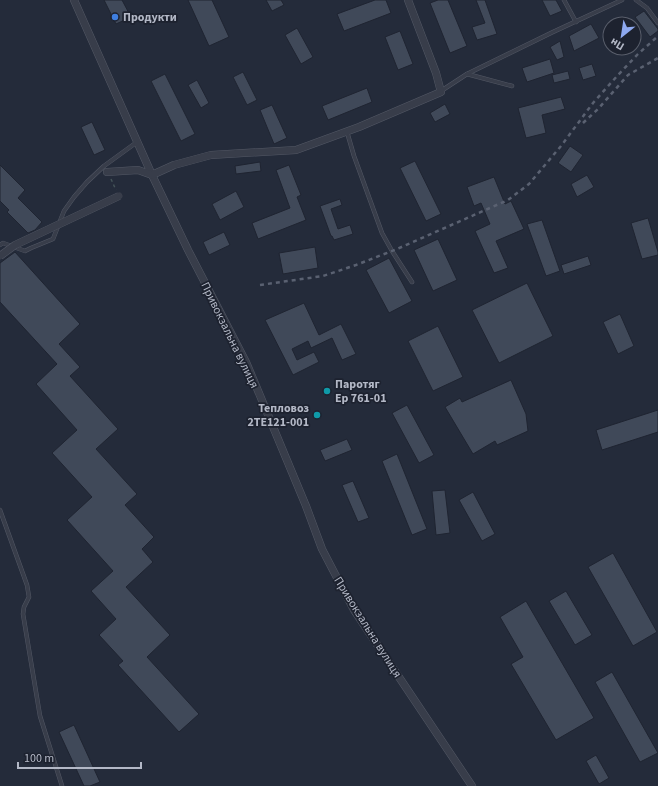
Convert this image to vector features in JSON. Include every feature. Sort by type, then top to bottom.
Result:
[{"type":"street","name":"Привокзальна вулиця","points":[[74,0],[152,176],[188,250],[246,362],[303,499],[322,549],[334,574],[354,610],[472,786]]},
{"type":"street","points":[[107,172],[138,170],[152,176],[174,165],[211,155],[296,150],[347,132],[441,92],[436,73],[408,0]]},
{"type":"street","points":[[0,256],[15,245],[118,196]]},
{"type":"lane","points":[[564,0],[576,22]]},
{"type":"lane","points":[[441,92],[467,74],[622,0]]},
{"type":"lane","points":[[636,0],[647,8],[658,23]]},
{"type":"lane","points":[[467,74],[512,86]]},
{"type":"lane","points":[[347,132],[354,156],[382,233],[392,252],[412,282]]},
{"type":"lane","points":[[0,245],[3,242],[25,251],[53,239],[64,211],[74,197],[104,166],[137,142]]},
{"type":"lane","points":[[0,510],[27,585],[29,597],[24,607],[23,614],[40,716],[62,786]]},
{"type":"path","points":[[107,172],[118,196]]},
{"type":"building","points":[[104,0],[122,0],[131,17],[116,24]]},
{"type":"building","points":[[188,0],[212,0],[229,37],[209,46]]},
{"type":"building","points":[[266,0],[281,0],[284,5],[272,11]]},
{"type":"building","points":[[375,0],[386,0],[391,13],[344,31],[337,14]]},
{"type":"building","points":[[438,0],[448,0],[467,46],[450,53],[430,3]]},
{"type":"building","points":[[476,0],[485,0],[497,34],[477,40],[472,27],[485,23]]},
{"type":"building","points":[[542,0],[556,0],[562,11],[550,16]]},
{"type":"building","points":[[644,11],[658,31],[650,37],[642,26],[642,16],[636,16]]},
{"type":"building","points":[[591,24],[599,38],[574,51],[569,36]]},
{"type":"building","points":[[297,28],[313,57],[301,64],[285,35]]},
{"type":"building","points":[[400,31],[413,64],[398,70],[385,37]]},
{"type":"building","points":[[560,41],[564,57],[557,60],[550,47]]},
{"type":"building","points":[[550,59],[554,73],[527,82],[522,68]]},
{"type":"building","points":[[592,64],[596,76],[583,80],[579,68]]},
{"type":"building","points":[[568,71],[570,79],[554,83],[552,75]]},
{"type":"building","points":[[243,72],[257,100],[247,105],[233,77]]},
{"type":"building","points":[[165,74],[195,134],[181,141],[151,81]]},
{"type":"building","points":[[197,80],[209,103],[201,108],[188,85]]},
{"type":"building","points":[[367,88],[372,102],[328,120],[322,106]]},
{"type":"building","points":[[561,97],[565,109],[542,115],[546,133],[526,138],[518,108]]},
{"type":"building","points":[[445,104],[450,114],[435,122],[430,113]]},
{"type":"building","points":[[272,105],[287,138],[274,144],[260,110]]},
{"type":"building","points":[[92,122],[105,150],[94,155],[81,127]]},
{"type":"building","points":[[570,146],[583,155],[571,172],[558,163]]},
{"type":"building","points":[[415,161],[441,214],[426,221],[400,168]]},
{"type":"building","points":[[260,162],[261,171],[236,174],[235,166]]},
{"type":"building","points":[[0,165],[25,190],[18,198],[42,222],[35,230],[28,233],[7,212],[9,210],[0,201]]},
{"type":"building","points":[[289,165],[301,195],[297,197],[306,220],[258,239],[252,223],[290,208],[276,170]]},
{"type":"building","points":[[587,175],[594,187],[577,197],[571,184]]},
{"type":"building","points":[[494,177],[505,204],[511,201],[524,229],[496,241],[508,268],[494,273],[475,231],[490,224],[481,203],[474,206],[467,187]]},
{"type":"building","points":[[236,191],[244,207],[220,220],[212,204]]},
{"type":"building","points":[[340,199],[342,205],[331,209],[338,229],[350,225],[353,234],[334,240],[331,236],[320,206]]},
{"type":"building","points":[[648,218],[658,255],[642,259],[631,223]]},
{"type":"building","points":[[542,220],[560,271],[546,276],[527,224]]},
{"type":"building","points":[[224,232],[230,245],[209,255],[203,242]]},
{"type":"building","points":[[438,239],[457,280],[433,291],[414,250]]},
{"type":"building","points":[[315,247],[318,268],[283,274],[279,253]]},
{"type":"building","points":[[15,252],[80,324],[59,344],[80,367],[70,376],[118,429],[96,449],[137,494],[125,505],[154,537],[142,549],[153,562],[126,587],[170,635],[147,657],[199,714],[179,732],[118,665],[123,661],[99,635],[116,619],[91,591],[113,571],[67,520],[92,497],[52,453],[77,430],[36,384],[57,364],[0,302],[0,263]]},
{"type":"building","points":[[588,256],[591,265],[564,274],[561,265]]},
{"type":"building","points":[[389,258],[412,301],[389,313],[366,270]]},
{"type":"building","points":[[527,283],[553,336],[499,363],[472,310]]},
{"type":"building","points":[[304,303],[319,335],[341,324],[356,354],[342,360],[332,338],[311,348],[308,341],[292,349],[297,360],[314,352],[319,362],[293,375],[265,320]]},
{"type":"building","points":[[620,314],[634,346],[618,354],[603,322]]},
{"type":"building","points":[[438,326],[463,377],[433,391],[408,341]]},
{"type":"building","points":[[511,380],[526,414],[528,431],[497,445],[495,441],[473,454],[445,407],[460,398],[462,402]]},
{"type":"building","points":[[407,405],[434,455],[419,463],[392,413]]},
{"type":"building","points":[[658,410],[658,432],[602,450],[596,430]]},
{"type":"building","points":[[347,439],[352,450],[325,461],[320,450]]},
{"type":"building","points":[[397,454],[427,529],[412,535],[382,461]]},
{"type":"building","points":[[353,481],[369,518],[358,522],[342,485]]},
{"type":"building","points":[[445,490],[450,533],[436,535],[432,491]]},
{"type":"building","points":[[473,492],[495,534],[482,541],[459,500]]},
{"type":"building","points":[[613,553],[657,632],[633,646],[588,567]]},
{"type":"building","points":[[566,591],[592,635],[575,645],[549,601]]},
{"type":"building","points":[[526,601],[594,718],[556,740],[511,664],[523,657],[500,617]]},
{"type":"building","points":[[612,672],[658,753],[640,762],[595,682]]},
{"type":"building","points":[[74,725],[100,782],[90,786],[84,786],[59,732]]},
{"type":"building","points":[[596,755],[609,778],[599,784],[586,761]]},
{"type":"railway","points":[[260,285],[323,276],[356,265],[397,249],[508,200],[529,184],[561,146],[593,103],[638,54],[657,37]]},
{"type":"railway","points":[[583,123],[599,108],[628,75],[658,58]]},
{"type":"place","name":"Продукти","points":[[115,17]]},
{"type":"place","name":"Паротяг Ер 761-01","points":[[327,391]]},
{"type":"place","name":"Тепловоз 2ТЕ121-001","points":[[317,415]]}]
